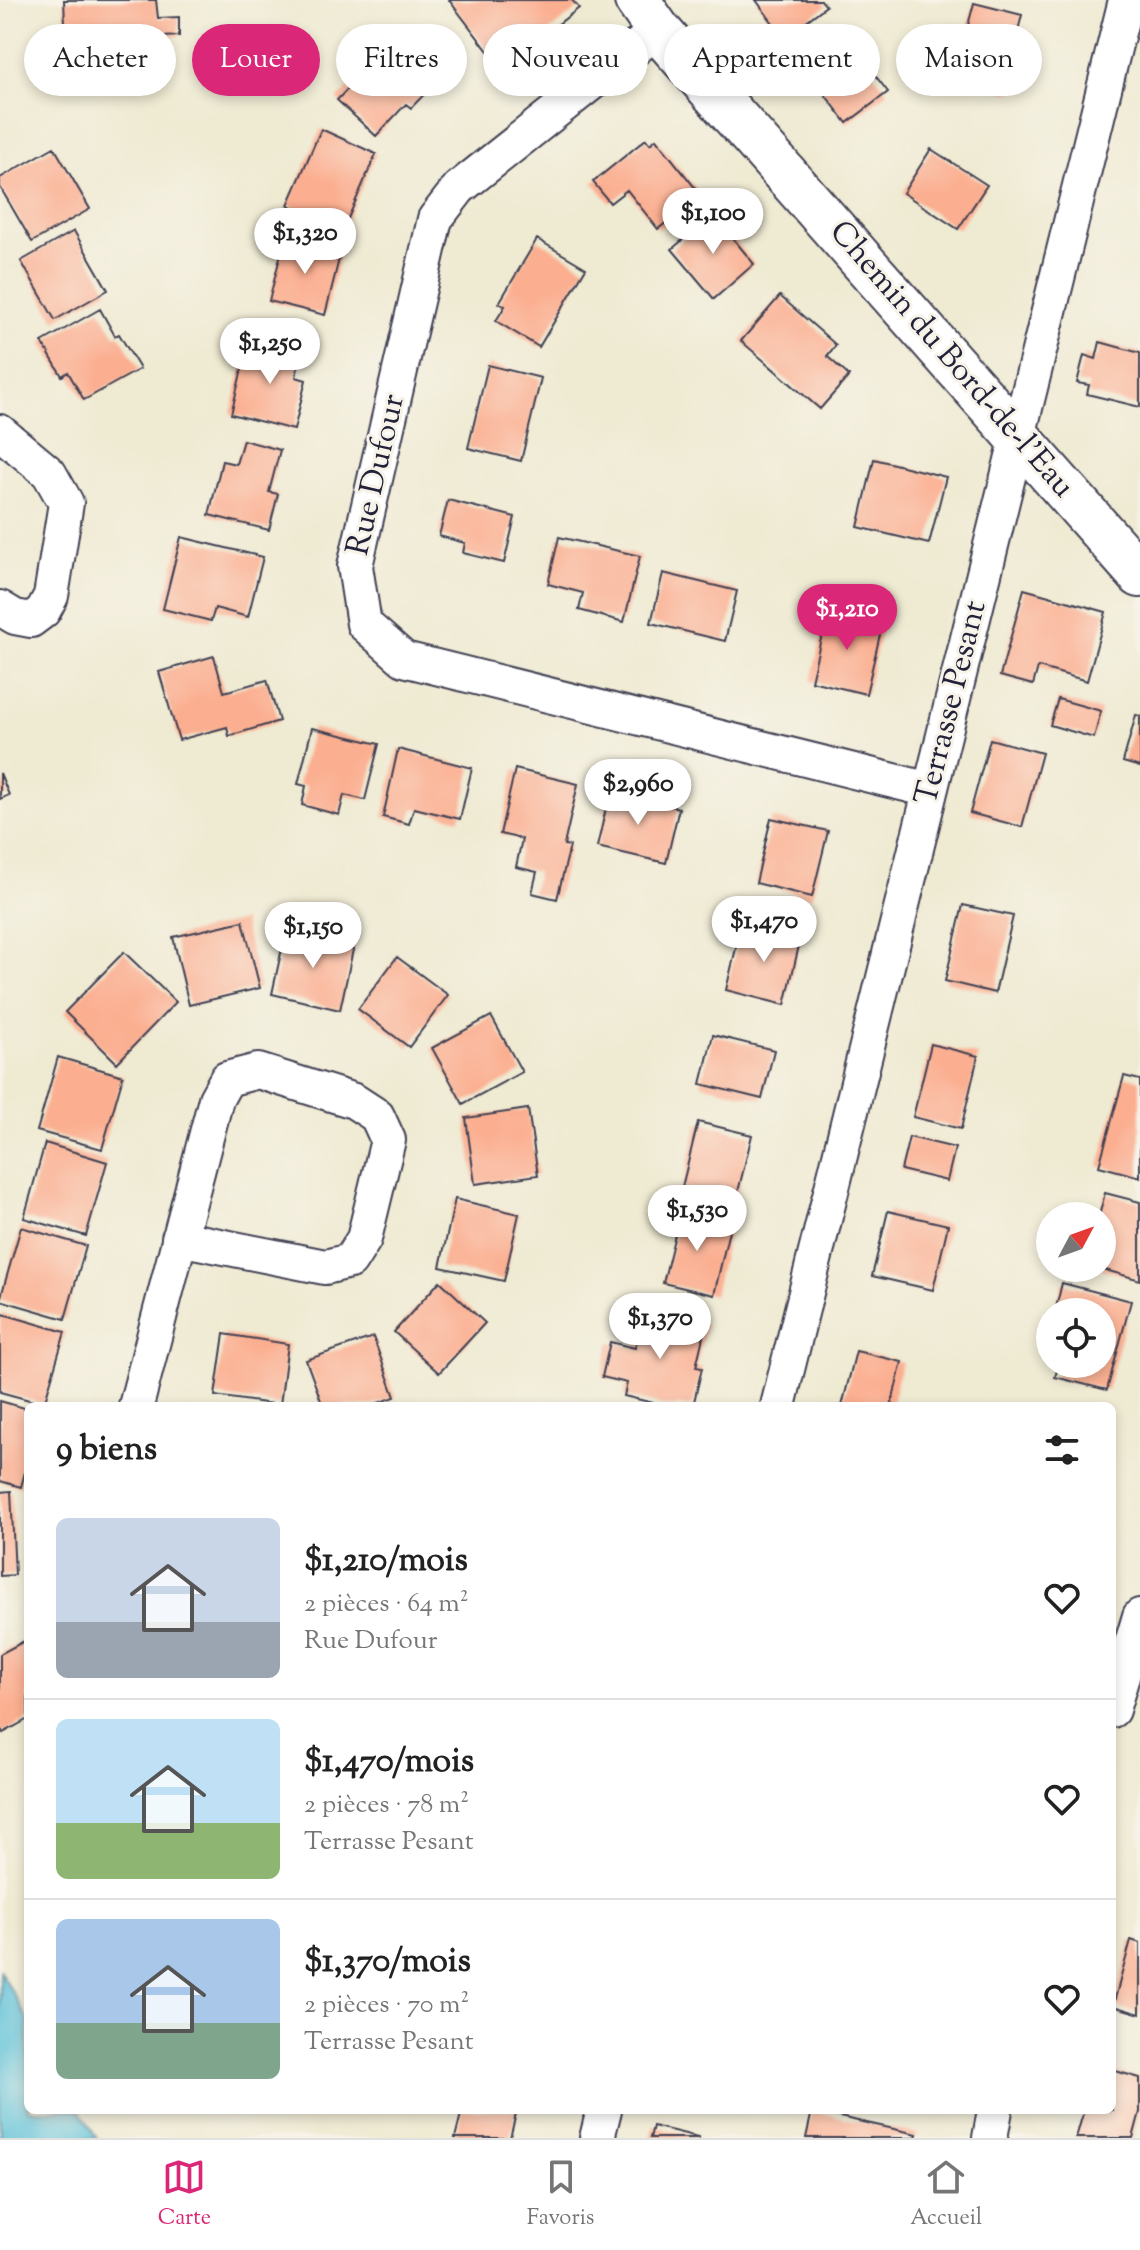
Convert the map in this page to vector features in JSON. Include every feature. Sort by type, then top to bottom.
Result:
[{"type":"street","name":"Terrasse Pesant","points":[[779,1402],[1126,0]]},
{"type":"street","name":"Chemin du Bord-de-l'Eau","points":[[647,15],[1140,575]]},
{"type":"street","name":"Rue Dufour","points":[[647,15],[459,188],[435,219],[355,566],[364,624],[404,659],[930,790]]},
{"type":"street","points":[[0,432],[49,473],[66,503],[51,596],[43,611],[31,620],[15,617],[0,608]]},
{"type":"street","points":[[137,1402],[179,1238],[216,1099],[227,1079],[258,1071],[354,1101],[377,1116],[388,1140],[364,1239],[350,1261],[325,1267],[179,1238]]},
{"type":"street","points":[[1116,1697],[1140,1616]]},
{"type":"street","points":[[597,2138],[603,2114]]},
{"type":"street","points":[[990,2138],[994,2114]]},
{"type":"water","points":[[0,1971],[24,2013],[24,2114],[82,2114],[97,2138],[0,2138]]},
{"type":"building","points":[[64,0],[156,0],[158,18],[179,17],[179,36],[176,36],[176,24],[57,24],[65,23]]},
{"type":"building","points":[[449,0],[572,0],[579,8],[558,24],[483,24],[483,44]]},
{"type":"building","points":[[756,0],[821,0],[826,6],[802,24],[774,24]]},
{"type":"building","points":[[974,3],[1022,15],[1020,24],[968,24]]},
{"type":"building","points":[[880,82],[888,92],[847,123],[826,96],[880,96]]},
{"type":"building","points":[[341,96],[423,96],[411,108],[406,104],[376,136],[337,100]]},
{"type":"building","points":[[321,129],[376,154],[343,230],[288,205]]},
{"type":"building","points":[[646,139],[650,144],[656,139],[701,195],[658,229],[627,190],[610,203],[593,182]]},
{"type":"building","points":[[54,147],[90,209],[32,242],[0,187],[0,178]]},
{"type":"building","points":[[931,149],[987,185],[958,229],[903,193]]},
{"type":"building","points":[[713,214],[754,264],[714,299],[672,249]]},
{"type":"building","points":[[74,231],[108,290],[55,320],[21,261]]},
{"type":"building","points":[[285,237],[341,251],[325,315],[269,301]]},
{"type":"building","points":[[537,239],[586,268],[539,347],[496,321],[505,306],[499,303]]},
{"type":"building","points":[[780,296],[836,345],[827,356],[849,376],[820,409],[741,341]]},
{"type":"building","points":[[100,309],[115,336],[119,334],[140,369],[84,400],[68,372],[62,376],[42,342]]},
{"type":"building","points":[[249,340],[301,353],[296,377],[306,380],[294,430],[231,414]]},
{"type":"building","points":[[1100,342],[1140,353],[1140,407],[1087,394],[1089,385],[1077,383],[1084,355],[1096,359]]},
{"type":"building","points":[[488,365],[541,378],[521,461],[468,448]]},
{"type":"building","points":[[243,440],[280,450],[269,492],[278,494],[269,530],[209,515],[222,461],[236,464]]},
{"type":"building","points":[[874,459],[946,477],[929,544],[858,527]]},
{"type":"building","points":[[448,500],[515,517],[504,563],[463,553],[465,543],[439,536]]},
{"type":"building","points":[[181,537],[263,557],[248,617],[215,608],[211,621],[163,609]]},
{"type":"building","points":[[559,537],[640,556],[624,622],[579,610],[583,593],[548,584]]},
{"type":"building","points":[[663,573],[737,591],[725,641],[651,623]]},
{"type":"building","points":[[1024,589],[1106,612],[1087,681],[1038,667],[1033,685],[1000,676]]},
{"type":"building","points":[[828,609],[883,622],[866,694],[811,681]]},
{"type":"building","points":[[214,656],[224,692],[267,680],[279,721],[229,736],[227,727],[179,740],[159,672]]},
{"type":"building","points":[[1058,699],[1101,711],[1094,738],[1050,725]]},
{"type":"building","points":[[1136,715],[1140,716],[1140,767],[1123,762]]},
{"type":"building","points":[[312,728],[379,744],[365,800],[344,795],[339,815],[302,805],[306,786],[298,784]]},
{"type":"building","points":[[990,739],[1042,753],[1022,827],[970,813]]},
{"type":"building","points":[[398,749],[472,768],[460,819],[414,808],[409,824],[383,817]]},
{"type":"building","points":[[515,769],[578,784],[564,845],[570,846],[557,899],[532,893],[537,872],[516,867],[522,839],[500,834]]},
{"type":"building","points":[[0,773],[9,795],[0,799]]},
{"type":"building","points":[[610,791],[679,808],[666,863],[597,847]]},
{"type":"building","points":[[771,818],[828,831],[812,897],[756,883]]},
{"type":"building","points":[[963,905],[1013,916],[995,993],[945,981]]},
{"type":"building","points":[[243,921],[260,988],[189,1005],[173,937]]},
{"type":"building","points":[[742,923],[801,937],[785,1005],[726,990]]},
{"type":"building","points":[[286,930],[354,945],[340,1010],[272,994]]},
{"type":"building","points":[[124,952],[176,1002],[117,1063],[65,1012]]},
{"type":"building","points":[[397,957],[448,995],[409,1047],[358,1009]]},
{"type":"building","points":[[491,1016],[522,1072],[463,1104],[432,1048]]},
{"type":"building","points":[[713,1035],[774,1050],[762,1099],[701,1084]]},
{"type":"building","points":[[931,1044],[978,1056],[961,1129],[913,1117]]},
{"type":"building","points":[[58,1057],[123,1076],[102,1149],[37,1131]]},
{"type":"building","points":[[1124,1076],[1140,1080],[1140,1177],[1099,1166]]},
{"type":"building","points":[[528,1109],[538,1175],[475,1184],[466,1118]]},
{"type":"building","points":[[698,1122],[752,1135],[736,1200],[682,1187]]},
{"type":"building","points":[[909,1137],[955,1148],[947,1181],[901,1170]]},
{"type":"building","points":[[45,1143],[107,1162],[86,1236],[24,1218]]},
{"type":"building","points":[[1105,1193],[1140,1202],[1140,1280],[1116,1273],[1116,1202],[1103,1202]]},
{"type":"building","points":[[455,1199],[519,1214],[504,1281],[440,1267]]},
{"type":"building","points":[[681,1210],[731,1222],[714,1295],[663,1283]]},
{"type":"building","points":[[888,1211],[948,1225],[933,1290],[872,1276]]},
{"type":"building","points":[[21,1227],[86,1246],[65,1319],[0,1300]]},
{"type":"building","points":[[440,1281],[485,1323],[439,1373],[394,1332]]},
{"type":"building","points":[[1062,1283],[1131,1301],[1116,1357],[1116,1298],[1058,1298]]},
{"type":"building","points":[[644,1310],[706,1324],[696,1367],[702,1368],[694,1402],[649,1402],[624,1396],[627,1383],[602,1377],[610,1342],[635,1348]]},
{"type":"building","points":[[3,1314],[65,1332],[45,1402],[0,1392],[0,1324]]},
{"type":"building","points":[[224,1334],[288,1344],[280,1402],[215,1396]]},
{"type":"building","points":[[373,1337],[395,1397],[381,1402],[322,1402],[306,1360]]},
{"type":"building","points":[[856,1351],[902,1362],[892,1402],[843,1402]]},
{"type":"building","points":[[1059,1378],[1110,1378],[1107,1390]]},
{"type":"building","points":[[0,1401],[24,1408],[24,1476],[21,1487],[0,1481]]},
{"type":"building","points":[[11,1491],[15,1575],[0,1576],[0,1492]]},
{"type":"building","points":[[24,1641],[24,1721],[3,1733],[0,1727],[0,1654]]},
{"type":"building","points":[[1131,1940],[1140,1943],[1140,2014],[1116,2007],[1116,1995]]},
{"type":"building","points":[[1116,2071],[1140,2078],[1140,2112],[1133,2138],[1076,2138],[1083,2114],[1116,2114]]},
{"type":"building","points":[[461,2114],[516,2114],[510,2138],[455,2138]]},
{"type":"building","points":[[811,2114],[826,2114],[917,2134],[916,2138],[806,2138]]},
{"type":"building","points":[[653,2126],[698,2137],[698,2138],[650,2138]]}]
